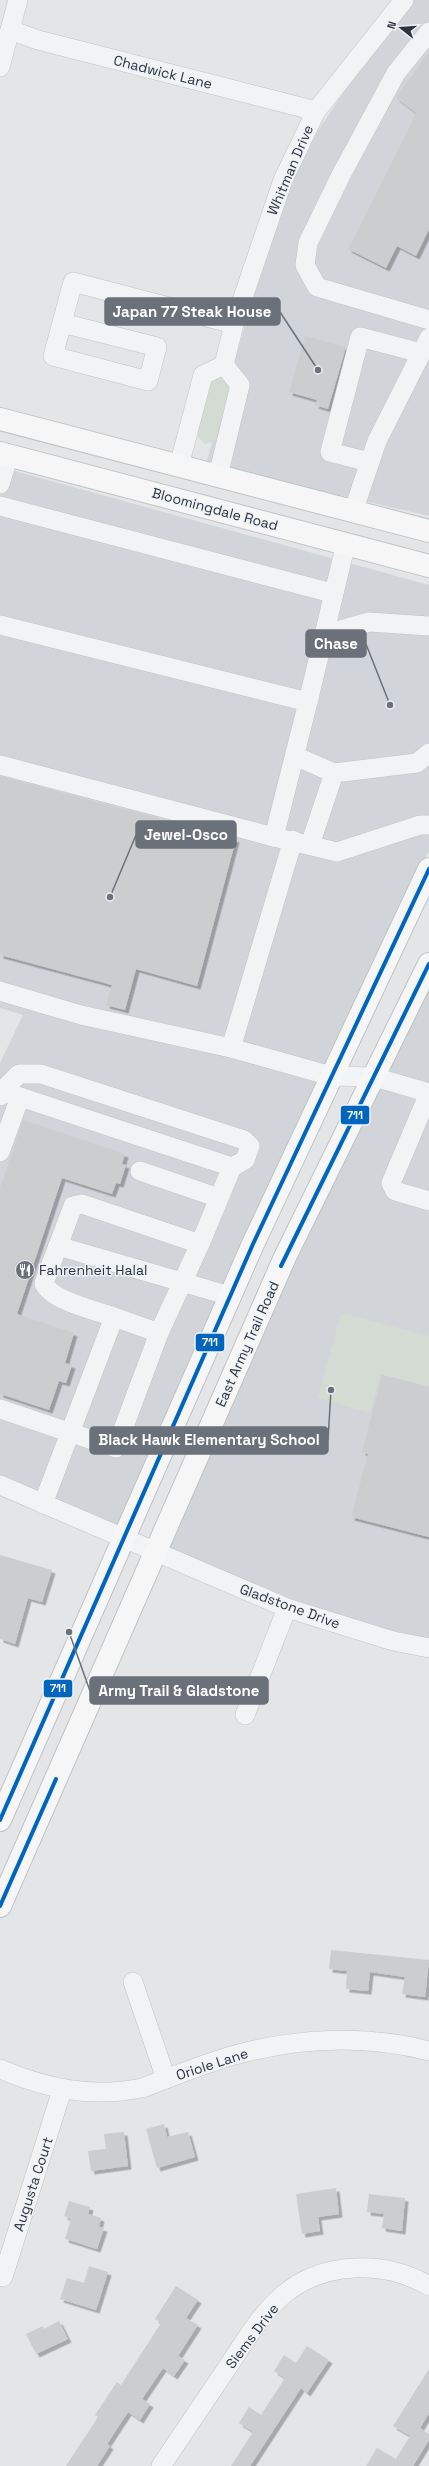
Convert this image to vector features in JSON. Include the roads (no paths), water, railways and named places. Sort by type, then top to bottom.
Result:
[{"type":"main road","points":[[0,419],[429,531]]},
{"type":"main road","name":"Bloomingdale Road","points":[[4,454],[429,566]]},
{"type":"main road","points":[[0,1820],[230,1296],[331,1076],[429,870]]},
{"type":"main road","name":"East Army Trail Road","points":[[0,1906],[285,1257],[429,964]]},
{"type":"street","points":[[0,67],[18,0]]},
{"type":"street","name":"Whitman Drive","points":[[224,365],[234,324],[283,180],[316,111],[404,0]]},
{"type":"street","name":"Chadwick Lane","points":[[10,30],[38,40],[316,111]]},
{"type":"street","points":[[429,32],[396,73],[369,121],[308,243],[305,265],[317,287],[429,320]]},
{"type":"street","points":[[62,323],[157,348],[148,381],[53,356],[73,282],[234,324]]},
{"type":"street","points":[[354,512],[369,462],[377,442],[425,346],[360,337],[330,452],[369,462]]},
{"type":"street","points":[[179,466],[203,375],[224,365],[240,385],[218,476]]},
{"type":"street","points":[[0,484],[4,454]]},
{"type":"street","points":[[0,506],[332,593]]},
{"type":"street","points":[[274,837],[308,702],[332,593],[346,544]]},
{"type":"street","points":[[322,635],[368,622],[429,626]]},
{"type":"street","points":[[0,625],[308,702]]},
{"type":"street","points":[[294,756],[334,773],[417,763],[429,753]]},
{"type":"street","points":[[0,765],[274,837],[302,842],[337,852],[420,825],[429,825]]},
{"type":"street","points":[[231,1048],[302,842],[334,773]]},
{"type":"street","points":[[0,991],[81,1015],[231,1048],[331,1076],[374,1077],[429,1093],[391,1184],[395,1191],[429,1201]]},
{"type":"street","points":[[0,1152],[7,1094],[19,1074],[41,1074],[244,1140],[250,1146],[245,1160],[232,1167],[200,1244],[159,1333],[116,1448],[0,1409]]},
{"type":"street","points":[[7,1094],[232,1167]]},
{"type":"street","points":[[140,1171],[219,1198]]},
{"type":"street","points":[[159,1333],[55,1296],[46,1289],[44,1283],[74,1206],[82,1204],[200,1244]]},
{"type":"street","points":[[58,1246],[230,1296]]},
{"type":"street","points":[[43,1504],[114,1317]]},
{"type":"street","name":"Gladstone Drive","points":[[0,1485],[287,1608],[393,1641],[429,1648]]},
{"type":"street","points":[[245,1715],[287,1608]]},
{"type":"street","points":[[133,1982],[166,2079]]},
{"type":"street","name":"Oriole Lane","points":[[0,2069],[29,2081],[62,2090],[127,2091],[166,2079],[229,2056],[271,2046],[300,2042],[350,2040],[412,2047],[429,2051]]},
{"type":"street","name":"Augusta Court","points":[[3,2277],[62,2090]]},
{"type":"street","name":"Siems Drive","points":[[161,2466],[251,2333],[284,2295],[314,2276],[344,2269],[364,2268],[404,2273],[429,2286]]},
{"type":"place","name":"Japan 77 Steak House","points":[[318,370]]},
{"type":"place","name":"Chase","points":[[390,705]]},
{"type":"place","name":"Jewel-Osco","points":[[110,897]]},
{"type":"place","name":"Fahrenheit Halal","points":[[25,1270]]},
{"type":"place","name":"Black Hawk Elementary School","points":[[331,1390]]},
{"type":"place","name":"Army Trail & Gladstone","points":[[69,1632]]}]
